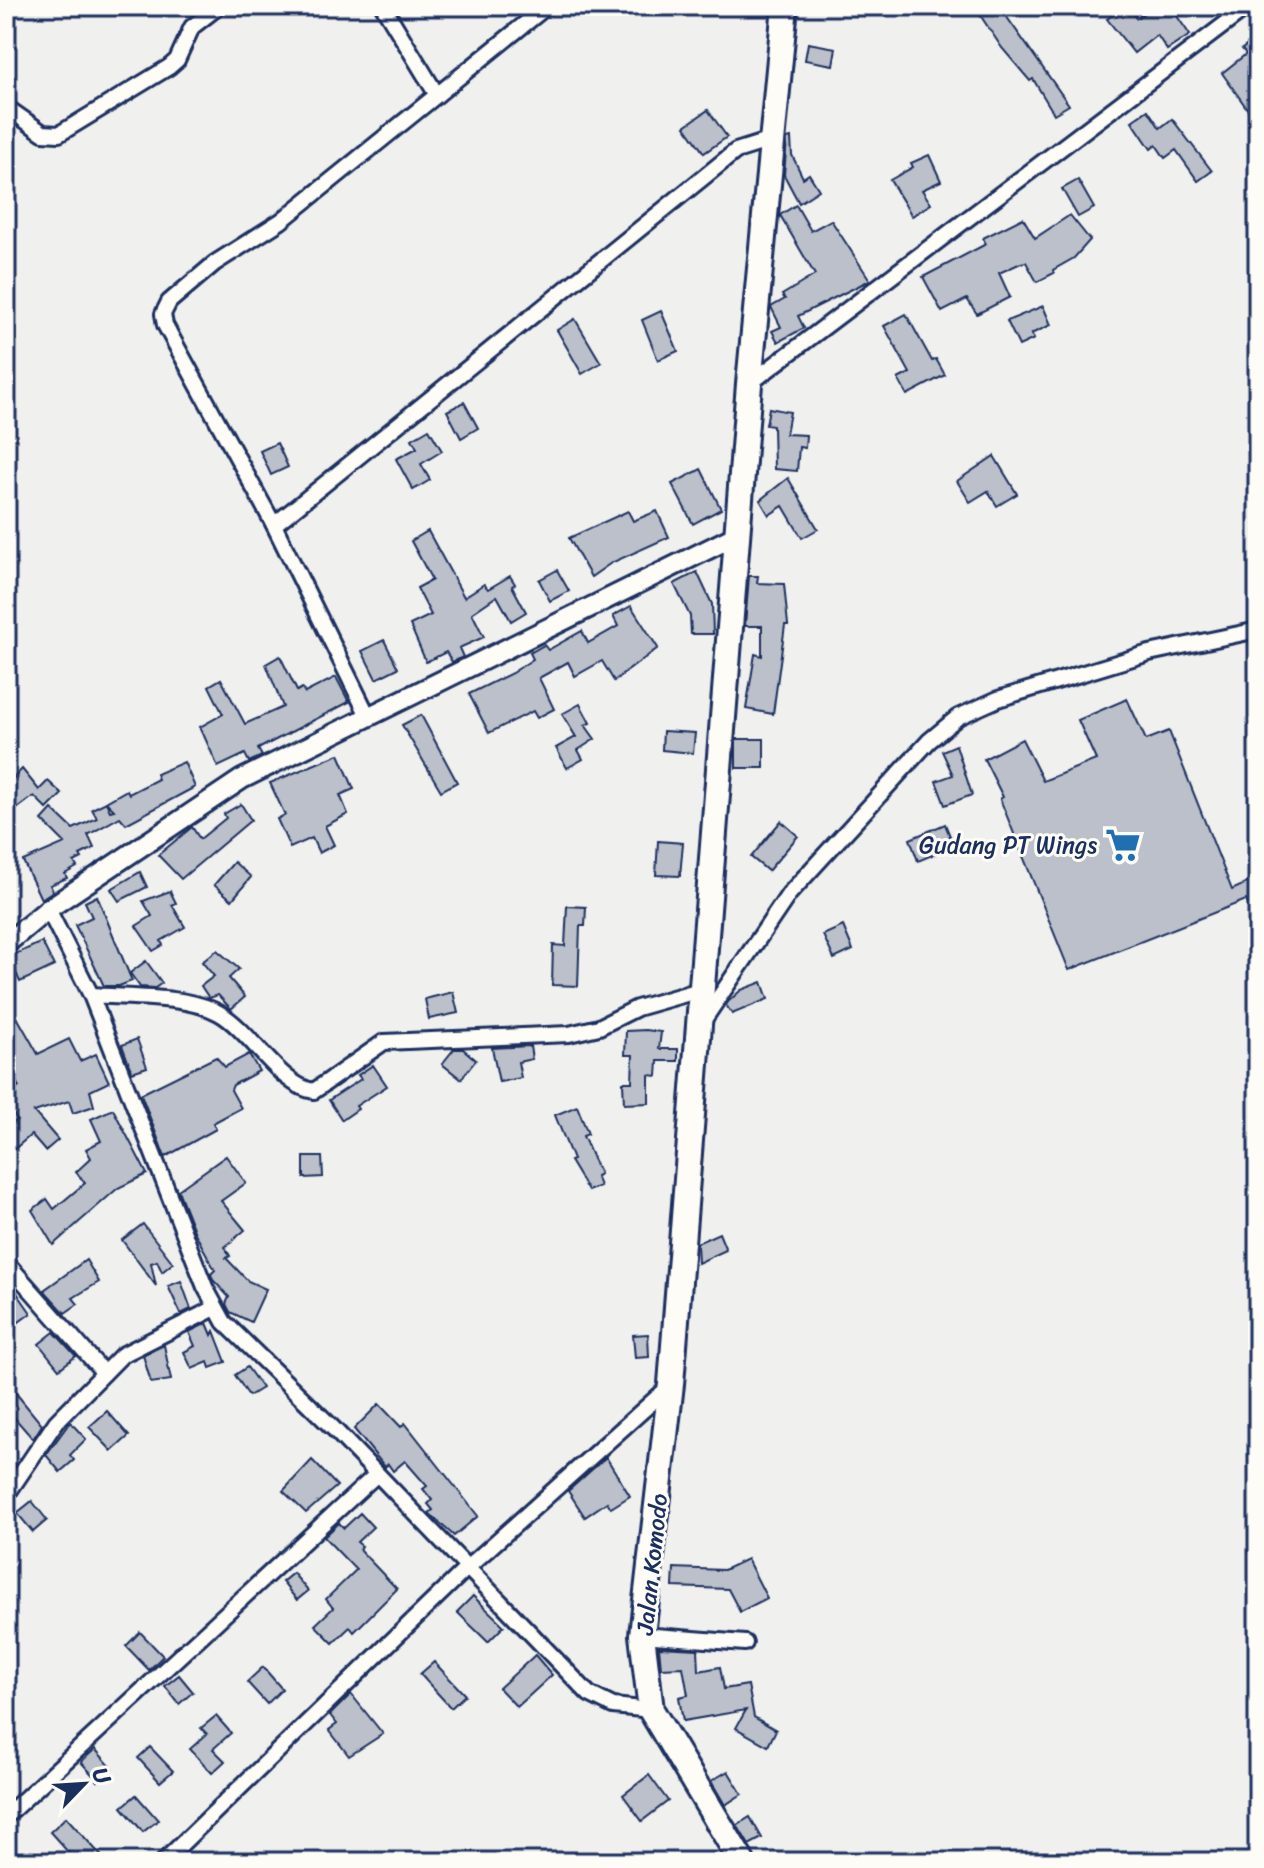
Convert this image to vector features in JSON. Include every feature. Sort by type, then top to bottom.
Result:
[{"type":"highway","name":"Jalan Komodo","points":[[740,1859],[651,1710],[642,1635],[671,1384],[749,384],[785,6]]},
{"type":"street","points":[[6,107],[43,133],[59,134],[169,67],[177,60],[192,27],[219,6]]},
{"type":"street","points":[[383,6],[437,95]]},
{"type":"street","points":[[369,718],[274,525],[186,368],[163,314],[169,302],[215,263],[281,221],[547,6]]},
{"type":"street","points":[[749,384],[1249,6]]},
{"type":"street","points":[[274,525],[736,151],[774,139]]},
{"type":"street","points":[[6,944],[48,909],[242,779],[739,534]]},
{"type":"street","points":[[699,1026],[789,894],[929,741],[958,717],[998,699],[1149,653],[1258,630]]},
{"type":"street","points":[[48,909],[91,995],[215,1308],[232,1334],[377,1474],[589,1694],[613,1706],[651,1710]]},
{"type":"street","points":[[91,995],[196,1004],[213,1010],[230,1020],[296,1084],[314,1091],[384,1042],[569,1034],[599,1027],[637,1008],[700,990]]},
{"type":"street","points":[[6,1262],[104,1373]]},
{"type":"street","points":[[6,1496],[56,1422],[129,1348],[215,1308]]},
{"type":"street","points":[[163,1862],[467,1568],[671,1384]]},
{"type":"street","points":[[6,1816],[377,1474]]},
{"type":"street","points":[[642,1635],[745,1643]]},
{"type":"building","points":[[974,6],[999,6],[1069,105],[1054,114],[1033,79],[1030,81],[1002,48]]},
{"type":"building","points":[[1125,6],[1137,18],[1154,6],[1170,6],[1190,35],[1167,50],[1157,35],[1134,53],[1107,19]]},
{"type":"building","points":[[1258,38],[1258,72],[1254,67],[1249,70],[1258,82],[1258,124],[1222,73],[1246,54],[1242,49]]},
{"type":"building","points":[[808,43],[836,48],[833,65],[805,60]]},
{"type":"building","points":[[708,110],[727,137],[704,153],[685,126]]},
{"type":"building","points":[[1148,110],[1160,128],[1172,119],[1212,171],[1198,181],[1176,150],[1165,158],[1156,145],[1151,149],[1132,121]]},
{"type":"building","points":[[791,138],[792,155],[803,178],[809,174],[819,190],[799,203],[784,175],[787,139]]},
{"type":"building","points":[[929,155],[941,181],[922,190],[931,204],[912,216],[890,180],[913,167],[911,163]]},
{"type":"building","points":[[1078,180],[1094,208],[1078,217],[1062,189]]},
{"type":"building","points":[[796,205],[811,231],[831,220],[870,280],[798,316],[804,328],[778,342],[772,331],[781,327],[771,307],[785,299],[782,295],[815,275],[780,215]]},
{"type":"building","points":[[1070,215],[1090,240],[1074,258],[1037,282],[1026,262],[1021,263],[999,273],[1010,297],[977,314],[967,299],[942,312],[923,277],[986,244],[983,238],[1023,218],[1035,238]]},
{"type":"building","points":[[1043,306],[1051,325],[1031,334],[1034,339],[1019,346],[1007,321]]},
{"type":"building","points":[[661,311],[678,351],[658,360],[642,320]]},
{"type":"building","points":[[906,314],[932,361],[936,359],[945,375],[907,395],[898,379],[910,373],[884,326]]},
{"type":"building","points":[[575,319],[601,363],[582,374],[557,330]]},
{"type":"building","points":[[464,402],[478,428],[461,438],[447,411]]},
{"type":"building","points":[[769,408],[790,412],[786,434],[806,435],[805,448],[799,447],[797,471],[774,469],[773,426],[766,425]]},
{"type":"building","points":[[429,429],[442,451],[421,464],[430,480],[413,490],[396,459],[417,448],[412,439]]},
{"type":"building","points":[[277,443],[288,467],[271,475],[260,451]]},
{"type":"building","points":[[994,456],[1017,494],[997,506],[988,491],[970,502],[957,481]]},
{"type":"building","points":[[701,469],[721,509],[693,524],[672,484]]},
{"type":"building","points":[[788,478],[818,529],[802,538],[783,506],[769,515],[760,500]]},
{"type":"building","points":[[628,511],[633,521],[657,511],[669,537],[611,563],[591,577],[569,538]]},
{"type":"building","points":[[428,531],[464,597],[484,584],[488,589],[510,576],[526,612],[511,621],[497,596],[472,613],[484,637],[459,648],[463,657],[452,662],[446,652],[426,662],[410,625],[431,615],[417,588],[432,580],[411,541]]},
{"type":"building","points":[[557,570],[569,591],[550,601],[539,580]]},
{"type":"building","points":[[697,572],[712,604],[713,634],[691,634],[690,616],[674,584]]},
{"type":"building","points":[[749,576],[758,576],[757,583],[784,584],[788,625],[785,625],[773,714],[746,709],[755,654],[762,656],[762,626],[745,626]]},
{"type":"building","points":[[631,606],[658,648],[614,681],[602,661],[575,676],[568,662],[539,678],[554,709],[537,718],[533,711],[489,733],[469,694],[512,673],[533,659],[530,653],[544,645],[548,650],[582,631],[588,643],[618,626],[613,616]]},
{"type":"building","points":[[384,640],[398,668],[376,679],[362,651]]},
{"type":"building","points":[[280,656],[297,691],[302,688],[305,693],[336,677],[349,702],[258,749],[262,756],[249,762],[245,754],[218,767],[200,727],[223,714],[209,686],[221,679],[245,724],[283,707],[266,664]]},
{"type":"building","points":[[1127,699],[1146,740],[1169,731],[1232,890],[1258,878],[1258,926],[1246,900],[1069,970],[1000,799],[1003,797],[984,759],[1022,739],[1043,781],[1096,760],[1078,720]]},
{"type":"building","points":[[580,704],[590,723],[585,725],[595,739],[578,750],[583,759],[567,768],[556,748],[576,737],[562,714]]},
{"type":"building","points":[[421,715],[457,782],[441,791],[402,725]]},
{"type":"building","points":[[663,731],[695,733],[693,753],[662,750]]},
{"type":"building","points":[[736,739],[764,739],[764,768],[736,768]]},
{"type":"building","points":[[956,745],[972,795],[945,805],[936,781],[953,775],[942,751]]},
{"type":"building","points":[[339,754],[354,789],[340,795],[348,814],[325,826],[334,845],[319,853],[312,838],[290,848],[277,819],[285,815],[270,783]]},
{"type":"building","points":[[184,762],[195,787],[126,824],[120,817],[88,835],[94,848],[80,855],[82,858],[74,862],[77,867],[65,874],[67,878],[50,885],[53,891],[41,899],[23,861],[65,843],[42,820],[52,809],[73,829],[97,818],[92,809],[127,790],[129,794],[158,779],[156,774]]},
{"type":"building","points":[[22,769],[39,790],[48,781],[62,794],[47,809],[34,796],[6,817],[6,786]]},
{"type":"building","points":[[241,804],[251,820],[181,879],[158,855],[192,827],[200,839],[226,818],[224,814]]},
{"type":"building","points":[[781,821],[798,836],[768,871],[751,857]]},
{"type":"building","points":[[945,824],[954,846],[918,861],[910,839]]},
{"type":"building","points":[[658,841],[683,843],[680,876],[656,875]]},
{"type":"building","points":[[234,862],[251,877],[232,900],[214,885]]},
{"type":"building","points":[[140,872],[147,887],[119,901],[111,889]]},
{"type":"building","points":[[170,891],[176,903],[172,905],[185,927],[161,941],[163,945],[153,951],[136,926],[152,916],[143,901]]},
{"type":"building","points":[[97,896],[132,981],[119,986],[104,986],[75,925],[92,917],[85,902]]},
{"type":"building","points":[[567,906],[586,907],[585,926],[580,926],[578,986],[552,985],[553,945],[565,946]]},
{"type":"building","points":[[843,926],[853,950],[834,959],[823,935]]},
{"type":"building","points":[[42,942],[54,966],[20,982],[9,957]]},
{"type":"building","points":[[217,950],[239,969],[229,978],[245,997],[231,1009],[218,995],[209,998],[201,986],[214,976],[202,962]]},
{"type":"building","points":[[146,961],[162,983],[155,988],[140,987],[130,973]]},
{"type":"building","points":[[762,982],[768,999],[732,1014],[726,1005],[729,1001],[741,990]]},
{"type":"building","points":[[453,992],[458,1013],[429,1019],[425,999]]},
{"type":"building","points":[[17,1017],[38,1054],[69,1039],[80,1061],[96,1054],[109,1082],[90,1091],[94,1106],[73,1113],[69,1101],[34,1112],[58,1140],[45,1151],[31,1135],[12,1151],[6,1144],[6,1129],[17,1120],[7,1104],[11,1101],[7,1094],[19,1087],[6,1063],[6,1024]]},
{"type":"building","points":[[626,1031],[661,1032],[659,1049],[678,1049],[678,1061],[658,1061],[657,1076],[649,1075],[649,1103],[624,1104],[623,1082],[632,1082],[633,1055],[625,1055]]},
{"type":"building","points":[[137,1039],[147,1067],[132,1072],[122,1045]]},
{"type":"building","points":[[530,1046],[532,1059],[518,1062],[521,1078],[499,1082],[492,1048]]},
{"type":"building","points":[[454,1049],[463,1049],[476,1060],[461,1079],[442,1064]]},
{"type":"building","points":[[249,1054],[259,1071],[233,1085],[231,1090],[241,1108],[213,1123],[216,1129],[165,1157],[141,1094],[216,1057],[225,1067]]},
{"type":"building","points":[[373,1065],[387,1086],[356,1106],[358,1109],[342,1120],[329,1100],[361,1079],[358,1075]]},
{"type":"building","points":[[577,1106],[588,1134],[583,1136],[600,1174],[596,1176],[600,1186],[588,1191],[570,1161],[573,1160],[555,1115]]},
{"type":"building","points":[[113,1109],[147,1174],[118,1188],[53,1245],[32,1210],[47,1199],[54,1209],[85,1183],[76,1172],[91,1158],[86,1149],[101,1141],[91,1119]]},
{"type":"building","points":[[226,1156],[246,1183],[221,1201],[245,1230],[225,1247],[230,1256],[226,1258],[248,1281],[266,1289],[251,1322],[230,1312],[226,1304],[229,1297],[213,1280],[211,1274],[215,1270],[195,1233],[178,1190]]},
{"type":"building","points":[[304,1157],[322,1157],[323,1177],[304,1178]]},
{"type":"building","points":[[143,1224],[173,1263],[162,1272],[157,1261],[151,1263],[156,1286],[122,1240]]},
{"type":"building","points":[[719,1233],[726,1250],[698,1263],[697,1243]]},
{"type":"building","points":[[86,1260],[99,1282],[73,1298],[78,1304],[65,1313],[44,1290]]},
{"type":"building","points":[[6,1277],[31,1313],[12,1327],[6,1319]]},
{"type":"building","points":[[181,1281],[191,1309],[181,1314],[168,1286]]},
{"type":"building","points":[[207,1323],[212,1335],[214,1331],[226,1362],[210,1368],[208,1362],[192,1369],[184,1352],[195,1346],[189,1332]]},
{"type":"building","points":[[54,1332],[76,1356],[59,1369],[39,1344]]},
{"type":"building","points":[[648,1334],[649,1357],[635,1358],[633,1335]]},
{"type":"building","points":[[164,1345],[171,1380],[151,1383],[143,1355]]},
{"type":"building","points":[[247,1367],[262,1388],[249,1396],[235,1375]]},
{"type":"building","points":[[15,1392],[42,1425],[33,1439],[6,1408],[6,1399]]},
{"type":"building","points":[[379,1404],[401,1427],[405,1423],[478,1516],[454,1536],[429,1513],[433,1510],[428,1504],[432,1500],[423,1489],[427,1486],[405,1461],[393,1471],[388,1464],[385,1467],[354,1429]]},
{"type":"building","points":[[107,1411],[129,1436],[112,1451],[89,1427]]},
{"type":"building","points":[[70,1422],[86,1439],[70,1455],[74,1460],[60,1472],[46,1455]]},
{"type":"building","points":[[606,1457],[630,1496],[611,1508],[607,1502],[585,1517],[568,1491]]},
{"type":"building","points":[[312,1460],[337,1486],[306,1513],[283,1491]]},
{"type":"building","points":[[32,1501],[47,1520],[33,1532],[17,1513]]},
{"type":"building","points":[[360,1513],[373,1527],[357,1542],[362,1546],[359,1549],[397,1589],[354,1632],[350,1627],[333,1643],[315,1625],[333,1608],[326,1599],[356,1570],[324,1537],[339,1523],[344,1528]]},
{"type":"building","points":[[747,1559],[767,1598],[740,1612],[728,1589],[673,1587],[674,1568],[724,1570]]},
{"type":"building","points":[[293,1573],[308,1591],[297,1600],[282,1582]]},
{"type":"building","points":[[473,1596],[504,1626],[488,1642],[457,1612]]},
{"type":"building","points":[[140,1632],[163,1656],[149,1670],[126,1646]]},
{"type":"building","points":[[659,1647],[698,1649],[699,1671],[720,1667],[724,1689],[748,1685],[754,1717],[776,1730],[768,1746],[736,1728],[746,1710],[683,1721],[679,1697],[688,1695],[683,1667],[661,1668]]},
{"type":"building","points":[[535,1655],[552,1675],[517,1707],[499,1688]]},
{"type":"building","points":[[434,1662],[465,1695],[451,1708],[420,1674]]},
{"type":"building","points":[[263,1667],[282,1689],[267,1704],[247,1682]]},
{"type":"building","points":[[179,1675],[193,1692],[179,1704],[165,1686]]},
{"type":"building","points":[[351,1694],[383,1734],[349,1756],[329,1730],[337,1724],[330,1715]]},
{"type":"building","points":[[216,1716],[231,1733],[213,1749],[225,1761],[212,1773],[190,1749],[207,1734],[201,1728]]},
{"type":"building","points":[[150,1747],[173,1771],[160,1782],[138,1758]]},
{"type":"building","points":[[95,1749],[112,1768],[98,1781],[81,1762]]},
{"type":"building","points":[[728,1771],[742,1794],[725,1805],[711,1781]]},
{"type":"building","points":[[649,1775],[668,1801],[642,1821],[623,1795]]},
{"type":"building","points":[[136,1795],[158,1820],[143,1832],[122,1807]]},
{"type":"building","points":[[66,1817],[107,1862],[77,1862],[50,1832]]},
{"type":"building","points":[[750,1817],[762,1838],[749,1845],[737,1825]]},
{"type":"place","name":"Gudang PT Wings","points":[[1123,845]]}]
